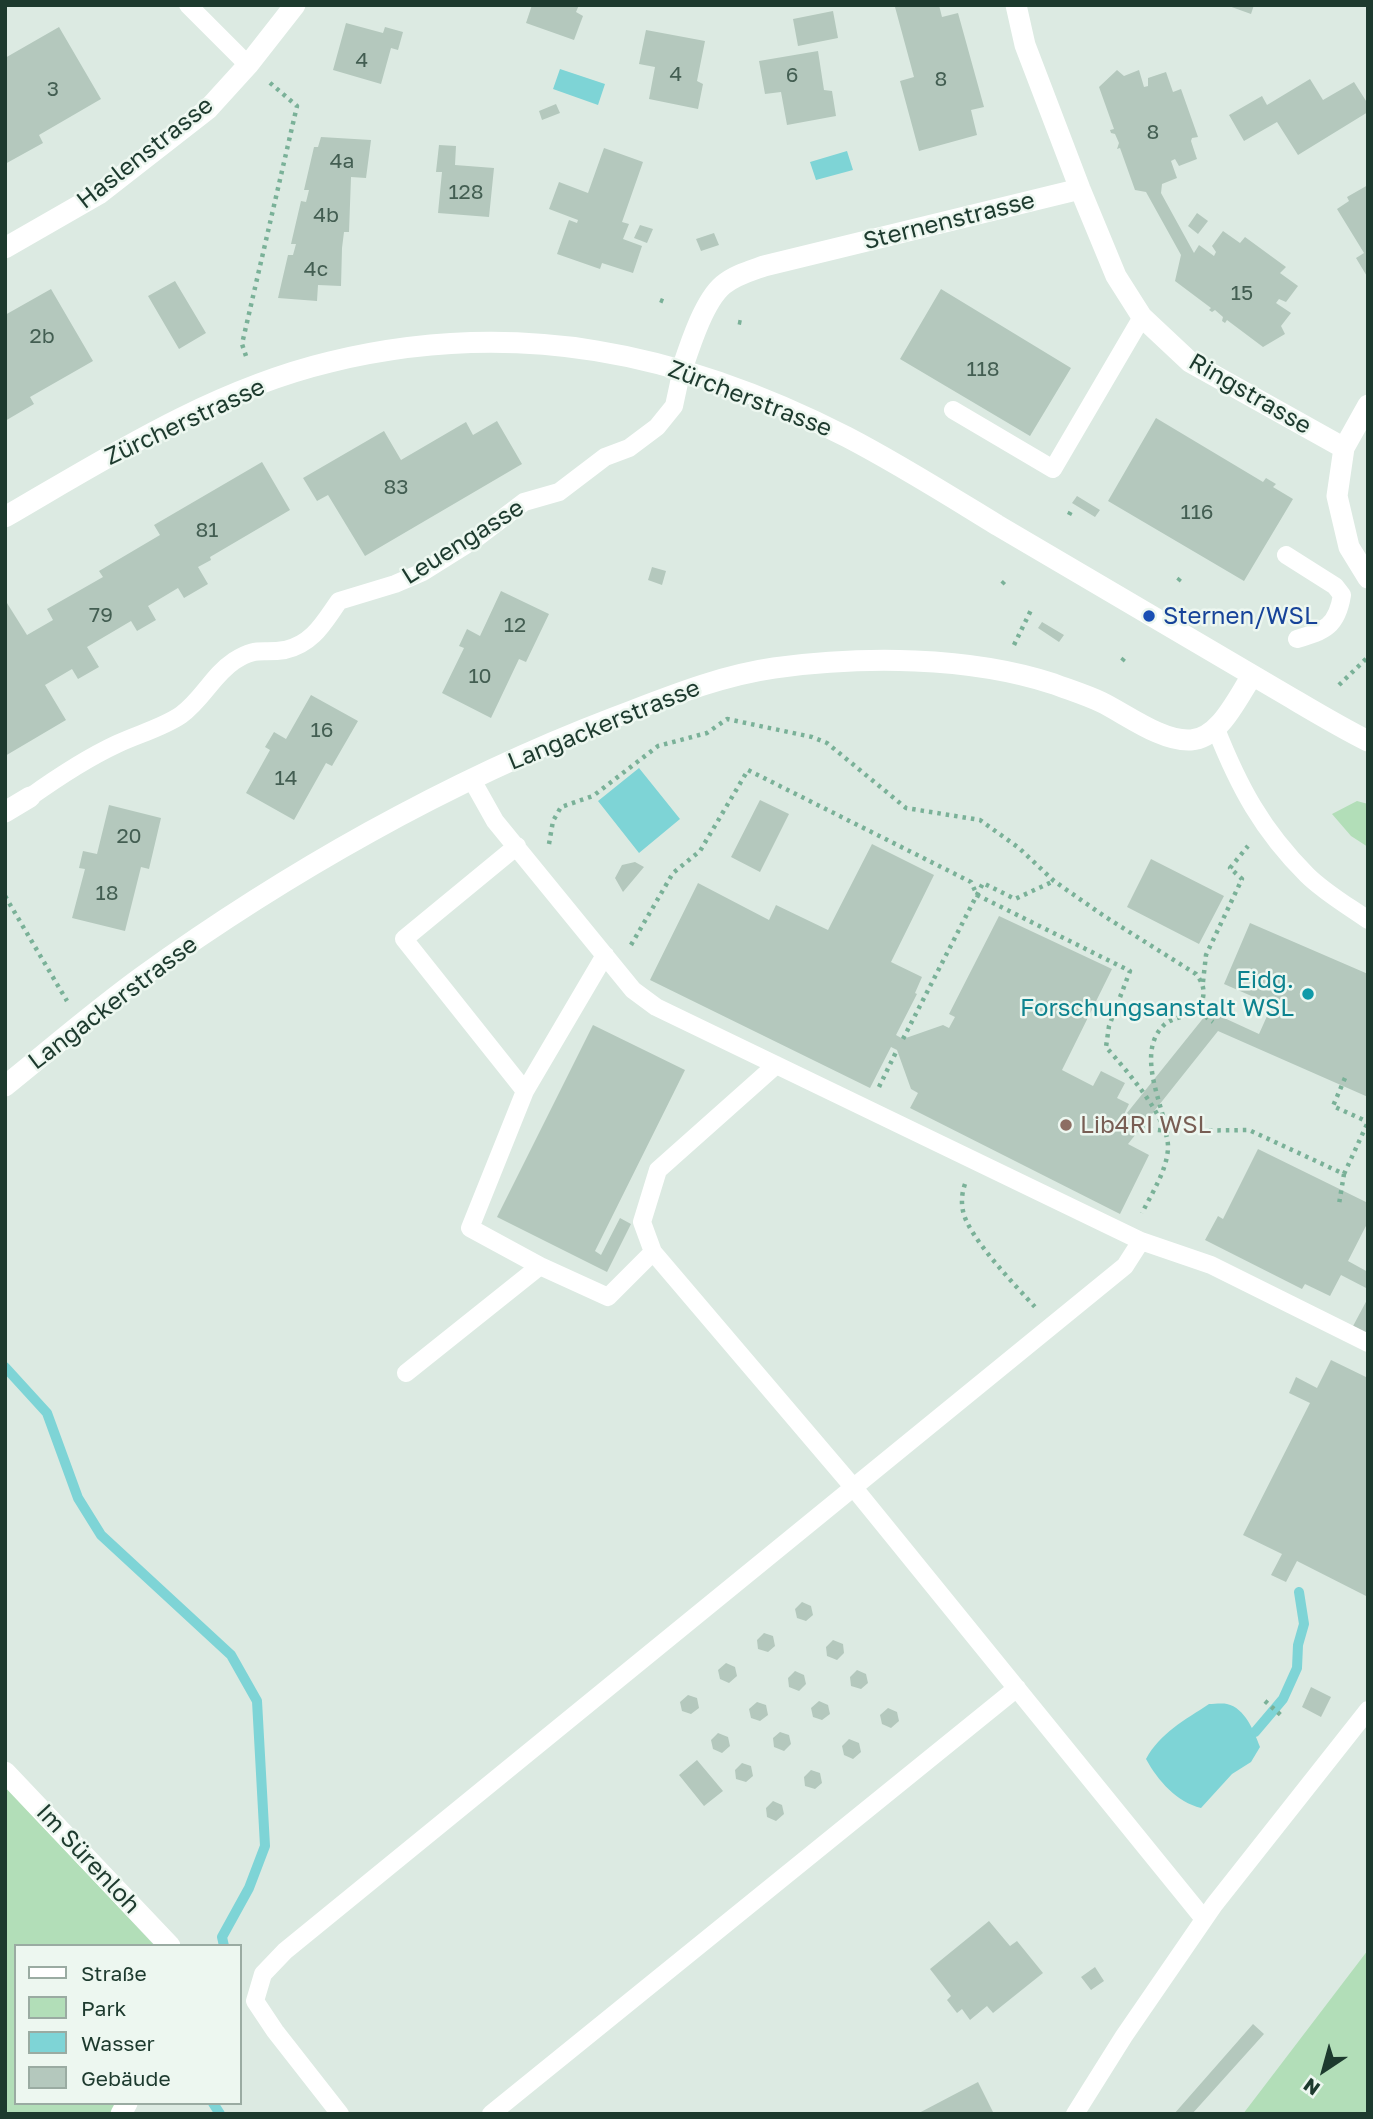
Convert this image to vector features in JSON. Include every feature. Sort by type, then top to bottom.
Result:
[{"type":"street","name":"Haslenstrasse","points":[[5,248],[99,194],[208,109],[248,65],[295,5]]},
{"type":"street","points":[[1016,5],[1026,44],[1080,189]]},
{"type":"street","name":"Ringstrasse","points":[[1080,189],[1116,276],[1142,317],[1190,362],[1344,448]]},
{"type":"street","name":"Sternenstrasse","points":[[682,369],[714,295],[736,276],[764,266],[1080,189]]},
{"type":"street","name":"Zürcherstrasse","points":[[5,517],[173,422],[246,389],[329,362],[429,345],[497,341],[546,343],[613,353],[682,369],[778,405],[846,437],[1252,676],[1368,741]]},
{"type":"street","points":[[1368,405],[1344,448],[1337,496],[1349,547],[1368,578]]},
{"type":"street","name":"Langackerstrasse","points":[[5,1086],[141,977],[247,905],[358,838],[558,739],[708,682],[771,668],[836,662],[921,663],[990,670],[1050,683],[1097,700],[1166,737],[1192,741],[1216,729]]},
{"type":"street","points":[[1216,729],[1252,676]]},
{"type":"street","name":"Leuengasse","points":[[5,812],[30,797]]},
{"type":"street","name":"Im Sürenloh","points":[[5,1772],[168,1944]]},
{"type":"lane","points":[[188,5],[248,65]]},
{"type":"lane","points":[[953,410],[1054,469],[1142,317]]},
{"type":"lane","name":"Leuengasse","points":[[30,797],[108,748],[179,716],[195,704],[231,663],[255,650],[287,649],[309,639],[320,630],[339,601],[395,584],[423,572],[474,540],[524,502],[559,492],[605,457],[629,448],[657,428],[674,406],[682,369]]},
{"type":"lane","points":[[1286,555],[1335,586],[1342,595],[1333,622],[1319,633],[1297,639]]},
{"type":"lane","points":[[1216,729],[1235,777],[1263,826],[1308,877],[1368,920]]},
{"type":"lane","points":[[472,780],[495,821],[632,990],[656,1007],[1136,1239],[1211,1265],[1368,1343]]},
{"type":"lane","points":[[517,846],[404,939],[525,1091]]},
{"type":"lane","points":[[605,955],[525,1091],[470,1228],[540,1266],[608,1297],[653,1252]]},
{"type":"lane","points":[[776,1065],[658,1170],[642,1222],[653,1252],[854,1488],[1204,1919]]},
{"type":"lane","points":[[340,2114],[255,2001],[263,1974],[285,1951],[1125,1266],[1136,1239]]},
{"type":"lane","points":[[407,1373],[540,1266]]},
{"type":"lane","points":[[491,2114],[1017,1688]]},
{"type":"lane","points":[[1075,2114],[1124,2036],[1204,1919],[1368,1710]]},
{"type":"path","points":[[246,356],[242,344],[297,106],[248,65]]},
{"type":"path","points":[[1178,581],[1182,576]]},
{"type":"path","points":[[1012,648],[1032,608]]},
{"type":"path","points":[[1122,662],[1125,656]]},
{"type":"path","points":[[1339,685],[1368,657]]},
{"type":"path","points":[[535,868],[552,861],[548,841],[553,821],[561,807],[593,796],[658,746],[707,733],[727,719],[736,719],[827,743],[906,808],[980,820],[1020,848],[1054,881],[1196,974],[1206,992],[1199,1012]]},
{"type":"path","points":[[617,971],[673,873],[700,851],[748,770],[971,881],[977,895],[1130,971],[1109,1026],[1107,1047],[1137,1083],[1167,1130]]},
{"type":"path","points":[[1203,983],[1206,955],[1242,879],[1230,868],[1263,826]]},
{"type":"path","points":[[903,1039],[983,883],[1015,899],[1054,881]]},
{"type":"path","points":[[5,896],[81,1025]]},
{"type":"path","points":[[1136,1239],[1168,1149],[1167,1130],[1152,1073],[1150,1046],[1164,1024],[1199,1012]]},
{"type":"path","points":[[1199,1012],[1213,1022]]},
{"type":"path","points":[[867,1109],[897,1050]]},
{"type":"path","points":[[1339,1204],[1344,1174],[1368,1122],[1333,1106],[1345,1079]]},
{"type":"path","points":[[1141,1128],[1249,1130],[1344,1174]]},
{"type":"path","points":[[974,1160],[962,1191],[962,1212],[981,1244],[1051,1326]]},
{"type":"path","points":[[1265,1701],[1283,1717]]},
{"type":"green space","points":[[1357,801],[1368,804],[1368,847],[1351,836],[1332,814]]},
{"type":"green space","points":[[5,1786],[153,1944],[14,1944],[14,2105],[115,2105],[110,2114],[5,2114]]},
{"type":"green space","points":[[1368,1950],[1368,2114],[1243,2114]]},
{"type":"water","points":[[560,69],[605,84],[598,105],[553,89]]},
{"type":"water","points":[[847,151],[853,170],[816,180],[810,162]]},
{"type":"water","points":[[639,768],[680,819],[639,853],[598,801]]},
{"type":"water","points":[[1209,1704],[1227,1704],[1239,1710],[1248,1721],[1260,1747],[1251,1762],[1232,1774],[1201,1808],[1184,1801],[1169,1790],[1146,1759],[1166,1734]]},
{"type":"building","points":[[532,5],[579,5],[576,12],[583,16],[574,40],[526,23]]},
{"type":"building","points":[[939,5],[942,17],[958,13],[984,107],[971,110],[977,135],[919,151],[900,81],[914,77],[895,7]]},
{"type":"building","points":[[1226,5],[1254,5],[1251,14]]},
{"type":"building","points":[[833,11],[838,38],[798,46],[793,19]]},
{"type":"building","points":[[346,23],[383,33],[385,27],[403,32],[398,50],[391,48],[381,84],[333,70]]},
{"type":"building","points":[[59,27],[101,99],[39,135],[43,143],[5,164],[5,58]]},
{"type":"building","points":[[646,30],[705,41],[697,81],[703,84],[698,109],[649,99],[655,67],[639,64]]},
{"type":"building","points":[[818,51],[824,90],[832,91],[836,116],[787,125],[781,92],[765,94],[759,61]]},
{"type":"building","points":[[1117,70],[1124,76],[1139,70],[1144,87],[1148,86],[1148,78],[1166,72],[1173,92],[1181,89],[1198,137],[1192,138],[1191,141],[1197,159],[1179,166],[1175,159],[1171,161],[1177,178],[1162,184],[1161,193],[1194,253],[1199,245],[1214,256],[1216,252],[1212,246],[1223,231],[1240,243],[1245,237],[1286,267],[1280,273],[1298,286],[1286,302],[1279,299],[1276,303],[1291,313],[1281,326],[1285,334],[1263,347],[1227,320],[1225,323],[1222,321],[1223,317],[1215,310],[1209,310],[1211,308],[1175,281],[1181,255],[1146,192],[1135,190],[1120,148],[1117,149],[1119,143],[1110,130],[1114,129],[1099,87]]},
{"type":"building","points":[[1310,79],[1323,100],[1354,82],[1368,104],[1368,112],[1298,155],[1277,122],[1244,141],[1229,115],[1262,96],[1267,105]]},
{"type":"building","points":[[556,104],[560,113],[542,120],[539,111]]},
{"type":"building","points":[[321,137],[371,140],[366,178],[351,177],[349,232],[344,232],[341,286],[318,285],[317,301],[278,298],[288,255],[293,255],[296,244],[291,244],[301,201],[306,202],[309,190],[304,190],[314,147],[318,147]]},
{"type":"building","points":[[439,145],[456,146],[455,165],[494,168],[489,217],[438,213],[442,172],[436,172]]},
{"type":"building","points":[[604,148],[643,162],[622,222],[629,224],[623,239],[642,246],[633,273],[602,263],[600,269],[557,254],[569,220],[577,223],[578,220],[549,209],[559,182],[588,193]]},
{"type":"building","points":[[1368,185],[1368,278],[1356,258],[1364,253],[1337,209],[1349,201],[1347,197]]},
{"type":"building","points":[[1197,213],[1208,221],[1198,234],[1188,226]]},
{"type":"building","points":[[640,225],[653,229],[647,243],[634,238]]},
{"type":"building","points":[[714,233],[719,245],[701,251],[696,239]]},
{"type":"building","points":[[175,281],[206,333],[179,349],[148,296]]},
{"type":"building","points":[[51,289],[93,361],[30,397],[34,404],[5,421],[5,315]]},
{"type":"building","points":[[941,289],[1071,368],[1030,436],[900,359]]},
{"type":"building","points":[[1156,418],[1263,482],[1266,478],[1276,484],[1273,487],[1293,499],[1244,581],[1108,501]]},
{"type":"building","points":[[497,421],[522,464],[365,556],[328,495],[317,501],[303,478],[384,431],[401,460],[466,422],[473,435]]},
{"type":"building","points":[[262,462],[290,510],[210,557],[211,560],[198,567],[208,584],[184,598],[178,588],[148,606],[156,620],[137,631],[131,621],[87,647],[99,667],[78,679],[72,669],[45,685],[66,720],[5,756],[5,604],[7,603],[27,635],[53,620],[47,609],[103,577],[99,571],[160,535],[154,525]]},
{"type":"building","points":[[1077,496],[1100,510],[1095,517],[1072,503]]},
{"type":"building","points":[[652,567],[666,571],[662,585],[648,580]]},
{"type":"building","points":[[501,591],[549,614],[526,662],[519,659],[491,718],[442,693],[464,648],[459,646],[467,629],[480,636]]},
{"type":"building","points":[[1042,622],[1064,635],[1059,642],[1038,628]]},
{"type":"building","points":[[311,695],[358,721],[332,766],[326,763],[294,820],[246,793],[270,750],[265,747],[274,732],[286,739]]},
{"type":"building","points":[[760,800],[789,814],[760,872],[731,857]]},
{"type":"building","points":[[109,805],[161,818],[149,869],[141,867],[125,931],[72,918],[85,869],[79,868],[83,851],[97,854]]},
{"type":"building","points":[[872,844],[934,875],[891,962],[922,977],[915,993],[917,994],[896,1035],[903,1039],[943,1025],[949,1028],[955,1017],[949,1014],[999,916],[1112,969],[1062,1070],[1093,1086],[1101,1071],[1125,1083],[1117,1098],[1129,1104],[1118,1127],[1121,1129],[1130,1116],[1127,1113],[1209,1011],[1259,1034],[1272,1005],[1224,984],[1250,923],[1368,974],[1368,1097],[1218,1031],[1128,1144],[1149,1155],[1120,1214],[910,1108],[918,1093],[911,1089],[897,1050],[891,1047],[870,1088],[650,980],[698,883],[769,920],[776,905],[828,930]]},
{"type":"building","points":[[1151,859],[1224,896],[1199,944],[1127,907]]},
{"type":"building","points":[[635,862],[644,867],[623,892],[615,878],[622,865]]},
{"type":"building","points":[[593,1025],[685,1070],[595,1251],[601,1255],[620,1218],[631,1224],[607,1272],[497,1217]]},
{"type":"building","points":[[1258,1149],[1368,1203],[1368,1222],[1348,1261],[1368,1272],[1368,1289],[1341,1275],[1330,1296],[1305,1284],[1302,1289],[1205,1240],[1218,1216],[1223,1219]]},
{"type":"building","points":[[1368,1298],[1368,1336],[1352,1328]]},
{"type":"building","points":[[1331,1360],[1368,1378],[1368,1597],[1297,1561],[1286,1582],[1271,1575],[1282,1554],[1243,1535],[1310,1403],[1289,1393],[1296,1377],[1317,1388]]},
{"type":"building","points":[[802,1602],[811,1606],[813,1615],[806,1621],[797,1618],[795,1609]]},
{"type":"building","points":[[764,1633],[773,1636],[775,1646],[768,1652],[758,1649],[757,1640]]},
{"type":"building","points":[[833,1640],[843,1644],[844,1653],[837,1660],[827,1656],[826,1647]]},
{"type":"building","points":[[726,1663],[735,1667],[737,1676],[729,1683],[720,1679],[718,1670]]},
{"type":"building","points":[[857,1670],[866,1674],[868,1683],[861,1689],[851,1686],[850,1677]]},
{"type":"building","points":[[795,1671],[804,1675],[806,1684],[799,1691],[789,1687],[788,1678]]},
{"type":"building","points":[[1311,1687],[1331,1697],[1321,1717],[1302,1707]]},
{"type":"building","points":[[688,1695],[697,1698],[699,1708],[691,1714],[682,1711],[680,1702]]},
{"type":"building","points":[[819,1701],[828,1705],[830,1714],[822,1720],[813,1717],[811,1708]]},
{"type":"building","points":[[757,1702],[766,1705],[768,1715],[760,1721],[751,1718],[749,1709]]},
{"type":"building","points":[[888,1708],[897,1712],[899,1721],[891,1728],[882,1724],[880,1715]]},
{"type":"building","points":[[780,1732],[789,1735],[791,1744],[784,1751],[774,1747],[773,1738]]},
{"type":"building","points":[[718,1733],[728,1737],[730,1746],[722,1753],[713,1749],[711,1740]]},
{"type":"building","points":[[849,1739],[859,1743],[861,1752],[853,1759],[844,1755],[842,1746]]},
{"type":"building","points":[[697,1760],[723,1791],[704,1806],[679,1775]]},
{"type":"building","points":[[742,1763],[751,1766],[753,1776],[746,1782],[736,1779],[735,1770]]},
{"type":"building","points":[[811,1770],[820,1773],[822,1783],[815,1789],[805,1786],[804,1777]]},
{"type":"building","points":[[773,1801],[782,1805],[784,1814],[776,1821],[767,1817],[766,1808]]},
{"type":"building","points":[[989,1921],[1010,1946],[1017,1941],[1043,1973],[993,2013],[987,2006],[970,2020],[962,2009],[957,2013],[947,2000],[951,1996],[930,1969]]},
{"type":"building","points":[[1095,1967],[1104,1981],[1091,1990],[1081,1977]]},
{"type":"building","points":[[1253,2024],[1264,2034],[1192,2114],[1174,2114]]},
{"type":"building","points":[[978,2082],[994,2114],[917,2114]]},
{"type":"waterway","points":[[5,1367],[47,1413],[78,1498],[101,1535],[231,1655],[257,1701],[265,1846],[249,1888],[222,1937],[224,1944]]},
{"type":"waterway","points":[[1255,1732],[1283,1699],[1297,1668],[1298,1645],[1304,1624],[1299,1592]]},
{"type":"waterway","points":[[214,2105],[220,2114]]},
{"type":"place","name":"Sternen/WSL","points":[[1149,616]]},
{"type":"place","name":"Eidg. Forschungsanstalt WSL","points":[[1308,994]]},
{"type":"place","name":"Lib4RI WSL","points":[[1066,1125]]}]
